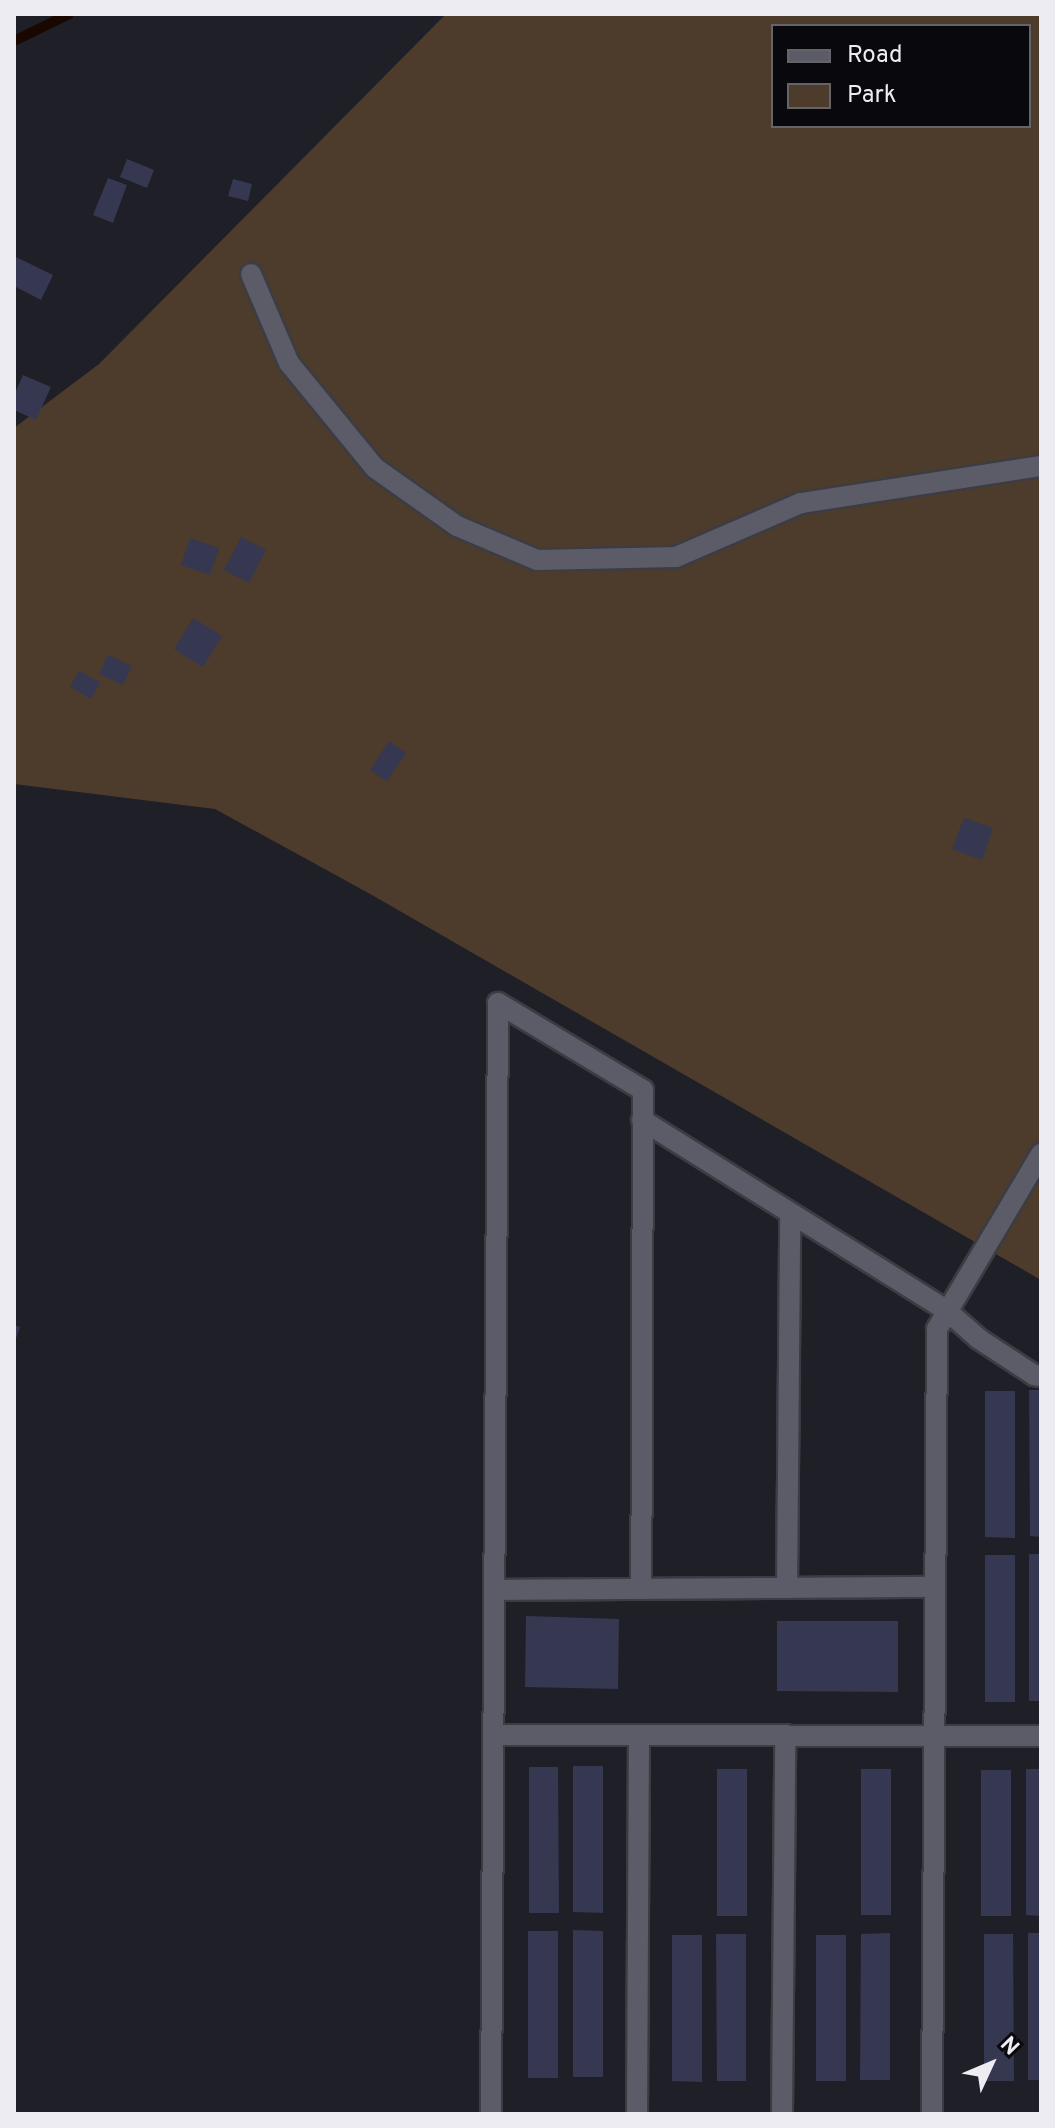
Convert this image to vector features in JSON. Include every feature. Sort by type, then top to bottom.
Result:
[{"type":"street","points":[[251,274],[289,363],[375,468],[457,526],[537,560],[676,557],[801,503],[1041,466]]},
{"type":"street","points":[[491,2114],[498,1003],[643,1090],[641,1589]]},
{"type":"street","points":[[642,1120],[946,1310],[979,1339],[1034,1375],[1041,1376]]},
{"type":"street","points":[[932,2114],[937,1329],[1041,1154]]},
{"type":"street","points":[[787,1588],[790,1214]]},
{"type":"street","points":[[495,1590],[935,1587]]},
{"type":"street","points":[[494,1735],[1041,1736]]},
{"type":"street","points":[[637,2114],[639,1735]]},
{"type":"street","points":[[782,2114],[785,1736]]},
{"type":"green space","points":[[446,14],[1041,14],[1041,1280],[372,895],[215,809],[14,784],[14,428],[99,364]]},
{"type":"building","points":[[127,159],[154,170],[147,188],[120,177]]},
{"type":"building","points":[[108,178],[127,185],[113,223],[93,215]]},
{"type":"building","points":[[233,179],[252,184],[248,201],[228,196]]},
{"type":"building","points":[[16,257],[53,275],[41,300],[14,286]]},
{"type":"building","points":[[23,375],[51,387],[36,420],[14,410],[14,395]]},
{"type":"building","points":[[241,537],[266,550],[249,583],[224,570]]},
{"type":"building","points":[[190,538],[219,548],[210,575],[181,565]]},
{"type":"building","points":[[193,618],[222,636],[203,667],[174,649]]},
{"type":"building","points":[[108,655],[132,666],[123,685],[99,674]]},
{"type":"building","points":[[79,671],[100,682],[91,699],[70,687]]},
{"type":"building","points":[[389,741],[406,753],[387,781],[370,770]]},
{"type":"building","points":[[964,818],[993,828],[982,860],[952,849]]},
{"type":"building","points":[[14,1325],[20,1327],[14,1344]]},
{"type":"building","points":[[1029,1390],[1041,1390],[1041,1537],[1030,1536]]},
{"type":"building","points":[[985,1391],[1015,1391],[1015,1538],[985,1537]]},
{"type":"building","points":[[1029,1554],[1041,1554],[1041,1701],[1029,1701]]},
{"type":"building","points":[[985,1555],[1015,1555],[1015,1702],[985,1702]]},
{"type":"building","points":[[526,1616],[619,1619],[618,1689],[525,1687]]},
{"type":"building","points":[[777,1621],[898,1621],[898,1692],[777,1691]]},
{"type":"building","points":[[573,1766],[603,1766],[603,1913],[573,1912]]},
{"type":"building","points":[[529,1767],[558,1767],[559,1913],[529,1913]]},
{"type":"building","points":[[717,1769],[747,1769],[747,1916],[717,1916]]},
{"type":"building","points":[[861,1769],[891,1769],[891,1915],[861,1915]]},
{"type":"building","points":[[1026,1769],[1041,1769],[1041,1916],[1026,1915]]},
{"type":"building","points":[[981,1770],[1011,1770],[1011,1916],[981,1916]]},
{"type":"building","points":[[573,1930],[603,1931],[603,2077],[573,2077]]},
{"type":"building","points":[[528,1931],[558,1931],[558,2078],[528,2078]]},
{"type":"building","points":[[890,1933],[890,2080],[860,2080],[861,1934]]},
{"type":"building","points":[[1028,1933],[1041,1933],[1041,2080],[1028,2080]]},
{"type":"building","points":[[716,1934],[746,1934],[746,2081],[717,2081]]},
{"type":"building","points":[[984,1934],[1013,1934],[1014,2081],[984,2081]]},
{"type":"building","points":[[672,1935],[702,1935],[702,2082],[672,2081]]},
{"type":"building","points":[[816,1935],[846,1935],[846,2081],[816,2081]]},
{"type":"waterway","points":[[14,41],[69,14]]}]
